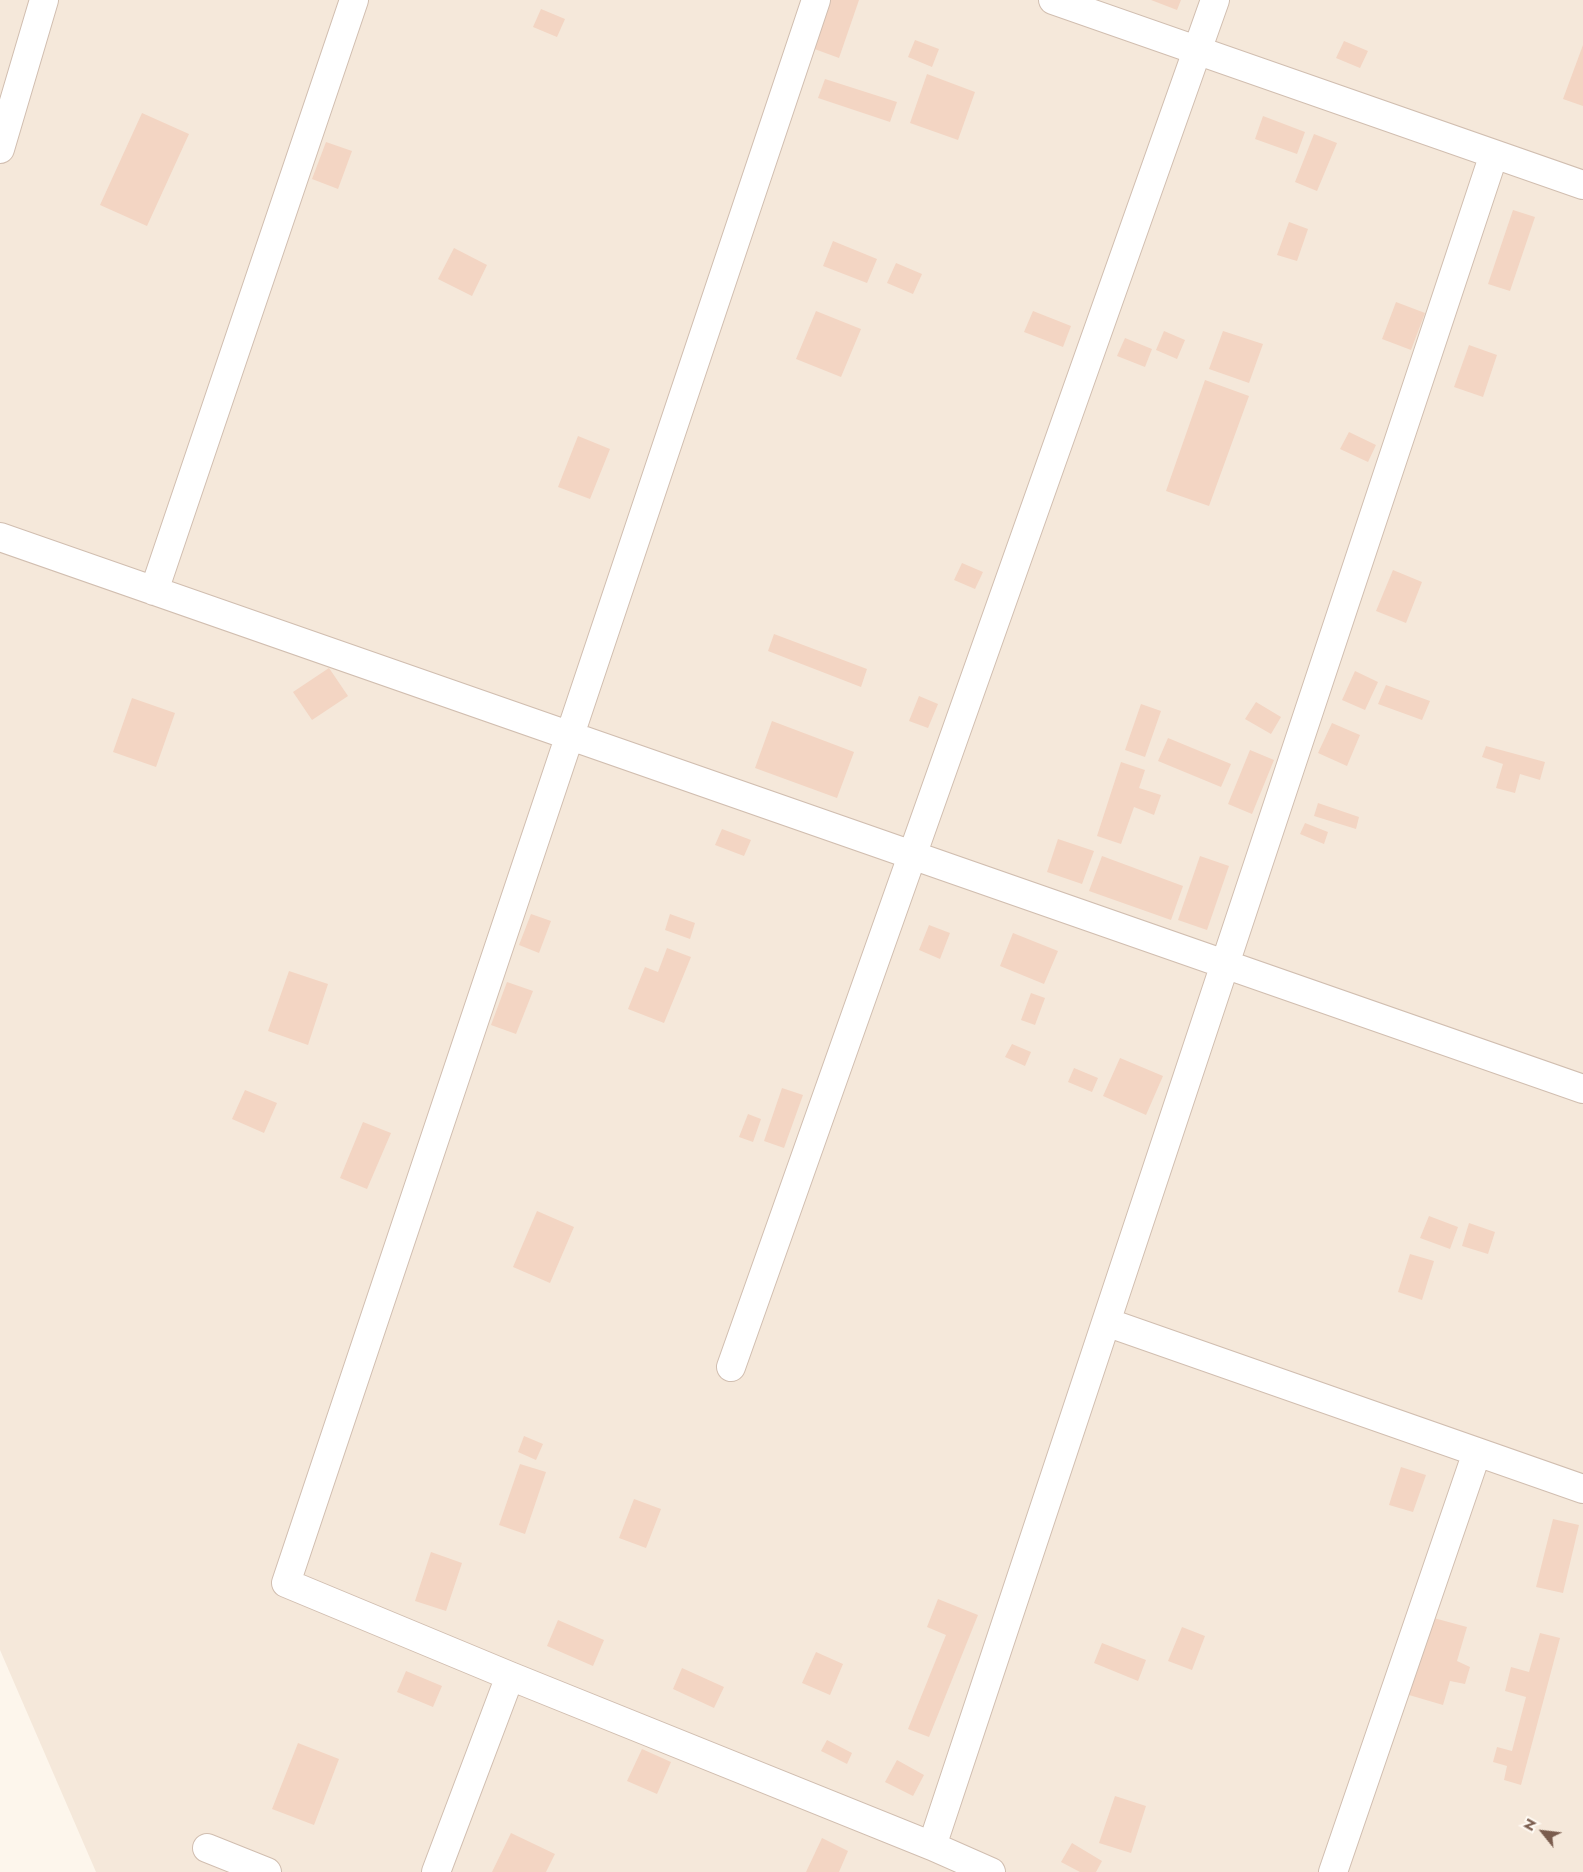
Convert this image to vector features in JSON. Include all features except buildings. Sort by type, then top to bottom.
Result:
[{"type":"street","points":[[0,148],[44,0]]},
{"type":"street","points":[[154,591],[354,0]]},
{"type":"street","points":[[816,0],[286,1583],[510,1676],[932,1846],[991,1872]]},
{"type":"street","points":[[1053,0],[1583,184]]},
{"type":"street","points":[[731,1367],[1215,0]]},
{"type":"street","points":[[932,1846],[1494,154]]},
{"type":"street","points":[[0,537],[1583,1089]]},
{"type":"street","points":[[1106,1322],[1583,1489]]},
{"type":"street","points":[[1333,1872],[1477,1452]]},
{"type":"street","points":[[436,1872],[510,1676]]},
{"type":"street","points":[[207,1848],[267,1872]]},
{"type":"shaded area","points":[[0,0],[1583,0],[1583,1872],[96,1872],[0,1650]]}]
